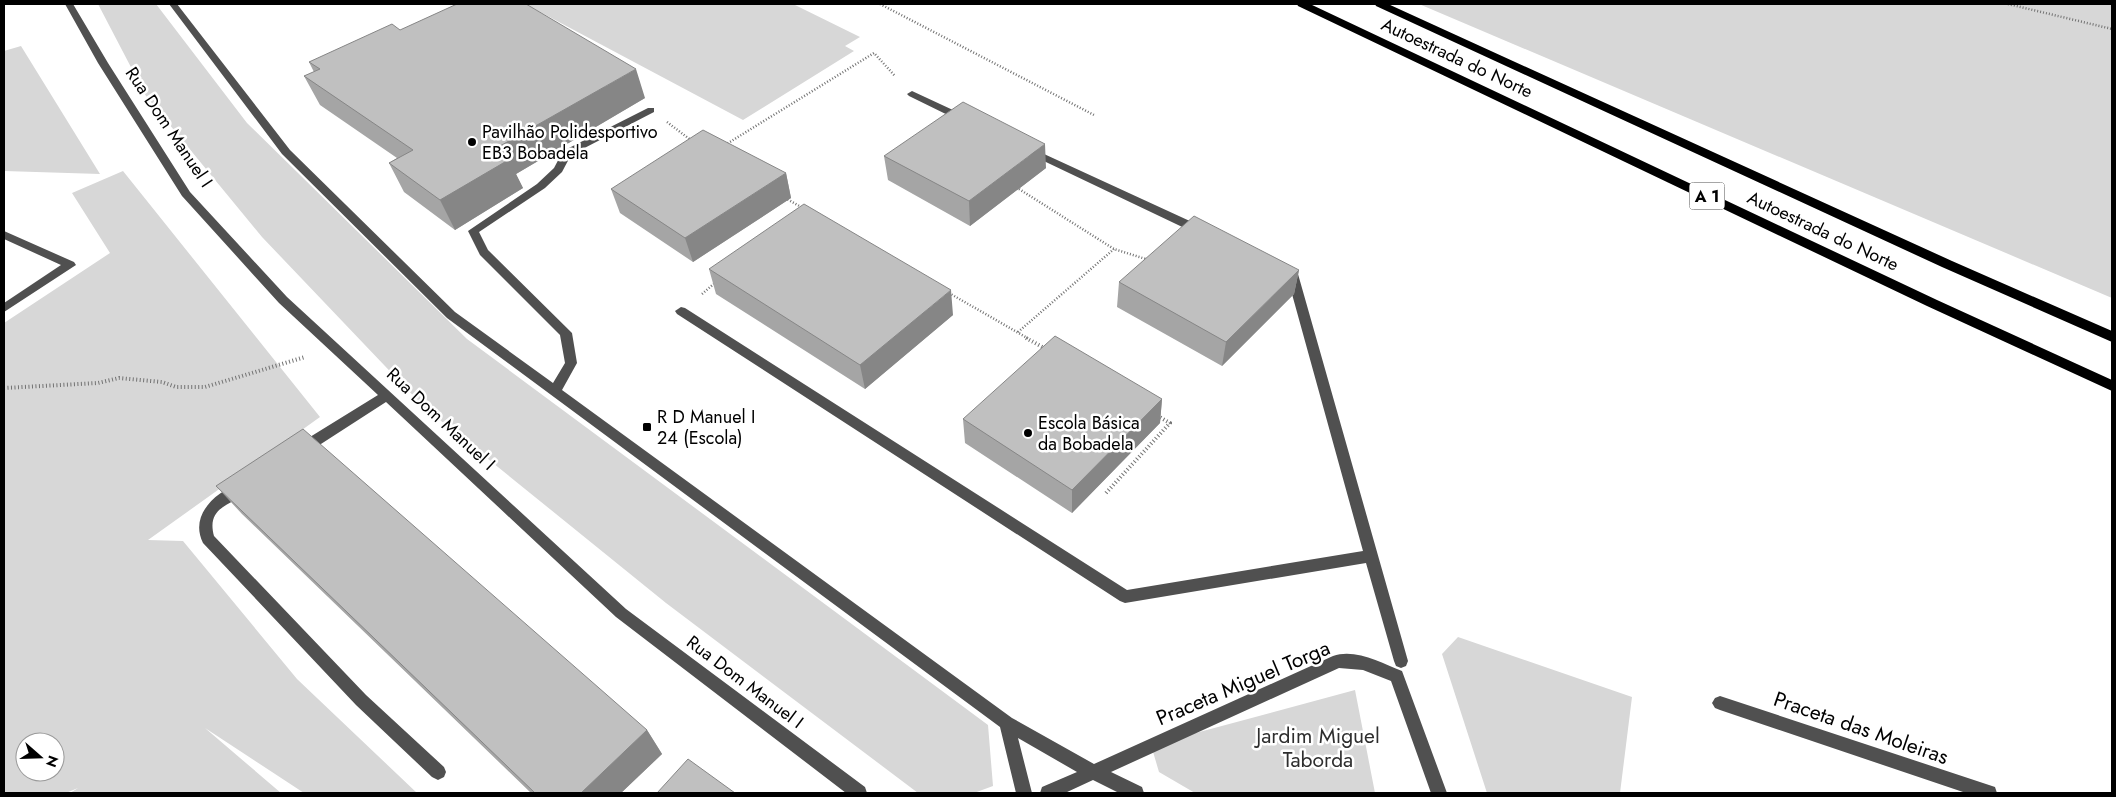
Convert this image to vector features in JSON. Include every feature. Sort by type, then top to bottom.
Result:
[{"type":"highway","name":"Autoestrada do Norte","points":[[1302,4],[1932,303],[2112,386]]},
{"type":"highway","name":"Autoestrada do Norte","points":[[1380,4],[1947,264],[2112,337]]},
{"type":"street","name":"Rua Dom Manuel I","points":[[69,4],[103,63],[186,194],[283,300],[621,613],[859,793]]},
{"type":"street","points":[[173,4],[286,152],[450,315],[1007,723],[1093,772],[1136,793]]},
{"type":"street","points":[[912,94],[974,124]]},
{"type":"street","points":[[555,391],[571,363],[566,333],[484,252],[474,231],[541,186],[558,170],[567,154],[651,110]]},
{"type":"street","points":[[1018,144],[1213,236]]},
{"type":"street","points":[[4,235],[70,265],[4,308]]},
{"type":"street","points":[[1275,266],[1292,274],[1370,556],[1402,661]]},
{"type":"street","points":[[681,311],[1125,597],[1370,556]]},
{"type":"street","points":[[286,459],[386,396]]},
{"type":"street","points":[[253,480],[228,496],[205,520],[208,539],[361,700],[438,772]]},
{"type":"street","name":"Praceta Miguel Torga","points":[[1093,772],[1338,661],[1363,662],[1397,676],[1440,793]]},
{"type":"street","name":"Praceta das Moleiras","points":[[1720,703],[1989,793]]},
{"type":"street","points":[[1007,723],[1024,793]]},
{"type":"street","points":[[1048,793],[1093,772]]},
{"type":"path","points":[[880,4],[1094,115]]},
{"type":"path","points":[[2008,4],[2112,28]]},
{"type":"path","points":[[718,149],[874,53],[912,94]]},
{"type":"path","points":[[651,110],[695,143]]},
{"type":"path","points":[[1019,189],[1114,249],[1156,262]]},
{"type":"path","points":[[782,196],[806,210]]},
{"type":"path","points":[[1018,332],[1114,249]]},
{"type":"path","points":[[681,311],[718,281]]},
{"type":"path","points":[[942,288],[1052,352]]},
{"type":"path","points":[[4,388],[98,382],[119,378],[162,382],[176,387],[206,387],[335,348]]},
{"type":"path","points":[[1106,493],[1170,423],[1153,413]]},
{"type":"green space","points":[[98,4],[156,4],[247,123],[467,339],[988,725],[993,786],[974,793],[918,793],[666,603],[425,408],[262,237],[146,96]]},
{"type":"green space","points":[[525,4],[793,4],[860,37],[845,46],[854,51],[743,120]]},
{"type":"green space","points":[[1419,4],[2112,4],[2112,298]]},
{"type":"green space","points":[[21,46],[100,174],[4,171],[4,51]]},
{"type":"green space","points":[[123,171],[320,417],[148,540],[183,541],[297,679],[417,793],[304,793],[205,728],[281,793],[70,793],[78,788],[66,793],[4,793],[4,323],[110,253],[72,193]]},
{"type":"green space","points":[[1458,637],[1632,697],[1620,793],[1487,793],[1442,654]]},
{"type":"green space","name":"Jardim Miguel Taborda","points":[[1355,690],[1375,793],[1195,793],[1159,772],[1151,745]]},
{"type":"building","name":"Pavilhão Polidesportivo EB3 Bobadela","points":[[457,4],[526,4],[636,69],[493,150],[510,159],[440,200],[389,163],[413,150],[304,76],[320,69],[309,62],[392,24],[400,30]]},
{"type":"building","points":[[963,102],[1045,144],[969,201],[884,156]]},
{"type":"building","points":[[703,130],[786,173],[685,238],[611,189]]},
{"type":"building","points":[[804,204],[951,290],[860,365],[709,269]]},
{"type":"building","points":[[1194,216],[1299,270],[1226,342],[1119,282]]},
{"type":"building","points":[[1055,336],[1162,399],[1072,490],[963,419]]},
{"type":"building","points":[[303,429],[647,730],[581,793],[535,793],[216,486]]},
{"type":"building","points":[[688,759],[735,793],[657,793]]},
{"type":"place","name":"Pavilhão Polidesportivo EB3 Bobadela","points":[[472,142]]},
{"type":"place","name":"R D Manuel I 24 (Escola)","points":[[647,427]]},
{"type":"place","name":"Escola Básica da Bobadela","points":[[1028,433]]}]
